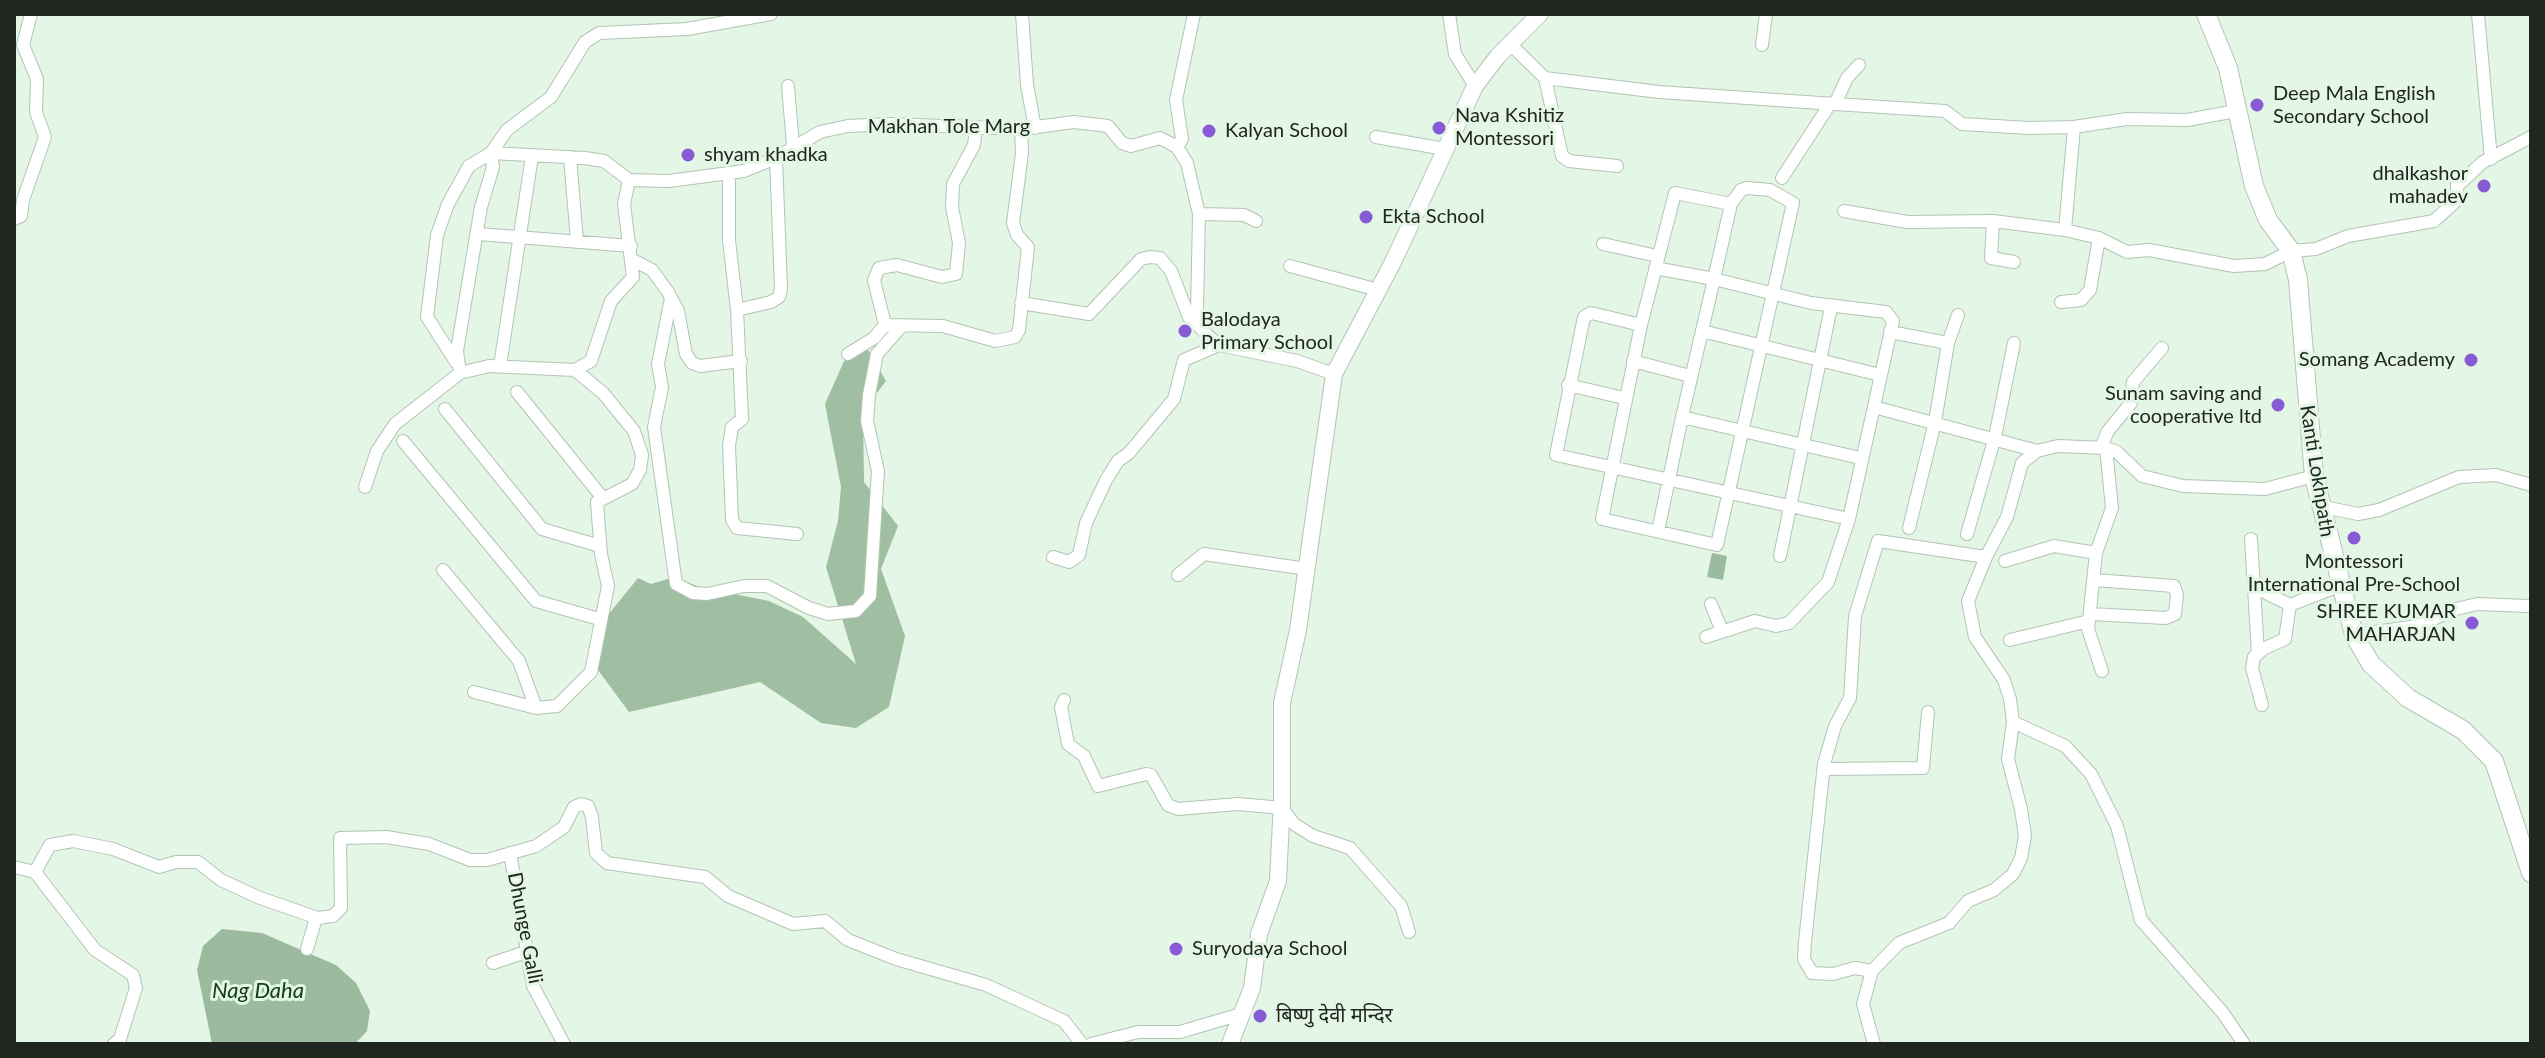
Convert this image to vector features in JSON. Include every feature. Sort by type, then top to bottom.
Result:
[{"type":"main road","points":[[1230,1044],[1252,988],[1259,934],[1278,881],[1282,703],[1307,569],[1334,374],[1378,290],[1475,86],[1540,14]]},
{"type":"main road","name":"Kanti Lokhpath","points":[[2206,14],[2228,68],[2254,186],[2268,220],[2291,251],[2298,280],[2314,476],[2339,586],[2354,635],[2371,664],[2408,698],[2463,730],[2494,761],[2531,873]]},
{"type":"street","points":[[14,219],[21,216],[23,200],[45,137],[36,112],[37,79],[23,45],[31,14]]},
{"type":"street","points":[[458,368],[427,317],[434,252],[441,222],[461,176],[474,160],[491,153],[507,130],[551,97],[585,42],[599,33],[687,29],[771,14]]},
{"type":"street","points":[[885,325],[900,328],[929,325],[958,329],[995,341],[1009,339],[1019,330],[1028,247],[1017,235],[1013,223],[1028,128],[1022,14]]},
{"type":"street","points":[[1194,14],[1176,100],[1182,139],[1177,147],[1187,163],[1199,214],[1200,327]]},
{"type":"street","points":[[1449,14],[1455,54],[1475,86]]},
{"type":"street","points":[[1762,45],[1766,14]]},
{"type":"street","points":[[2478,14],[2491,159]]},
{"type":"street","points":[[1510,44],[1545,78],[1562,156],[1569,161],[1617,166]]},
{"type":"street","points":[[1782,178],[1847,78],[1859,65]]},
{"type":"street","points":[[1545,78],[1659,92],[1945,111],[1962,124],[1986,126],[2074,127],[2127,119],[2187,120],[2236,111]]},
{"type":"street","points":[[788,86],[793,145]]},
{"type":"street","name":"Makhan Tole Marg","points":[[491,153],[604,161],[629,180],[669,181],[729,174],[776,158],[793,145],[820,132],[848,126],[890,124],[976,130],[1097,123],[1108,126],[1122,143],[1141,144],[1160,138],[1177,147]]},
{"type":"street","points":[[2065,230],[2074,127]]},
{"type":"street","points":[[885,325],[874,280],[879,268],[897,265],[942,277],[956,274],[959,243],[953,184],[974,145],[976,130]]},
{"type":"street","points":[[1376,137],[1445,149]]},
{"type":"street","points":[[1844,211],[1907,222],[1993,221],[2065,230],[2099,238],[2127,252],[2149,250],[2234,266],[2265,264],[2291,251],[2316,249],[2348,236],[2368,235],[2415,222],[2434,221],[2457,200],[2457,183],[2491,159],[2531,137]]},
{"type":"street","points":[[458,368],[481,207],[493,167],[491,153]]},
{"type":"street","points":[[500,366],[532,156]]},
{"type":"street","points":[[570,157],[577,241]]},
{"type":"street","points":[[737,310],[779,297],[776,158]]},
{"type":"street","points":[[729,174],[729,240],[741,361],[742,419],[732,427],[729,445],[732,520],[737,528],[797,534]]},
{"type":"street","points":[[365,487],[377,451],[395,424],[458,368],[500,366],[575,370],[591,361],[611,301],[633,277],[624,204],[629,180]]},
{"type":"street","points":[[1658,531],[1690,376],[1731,204],[1741,190],[1747,188],[1770,190],[1793,203],[1717,545],[1602,519],[1624,398],[1675,193],[1731,204]]},
{"type":"street","points":[[1199,214],[1244,215],[1256,221]]},
{"type":"street","points":[[1993,221],[1991,258],[2014,262]]},
{"type":"street","points":[[479,234],[577,241],[632,253],[657,275],[671,298],[692,363],[700,366],[741,361]]},
{"type":"street","points":[[2061,302],[2081,300],[2090,290],[2099,238]]},
{"type":"street","points":[[1603,244],[1714,279],[1831,307],[1886,312],[1892,316],[1849,519],[1828,582],[1789,623],[1776,626],[1755,621],[1706,637]]},
{"type":"street","points":[[1021,303],[1089,314],[1141,259],[1160,258],[1171,271],[1189,317],[1219,345],[1297,361],[1334,374]]},
{"type":"street","points":[[1290,266],[1378,290]]},
{"type":"street","points":[[671,298],[658,364],[662,387],[654,427],[676,584],[683,590],[707,594],[744,586],[767,586],[809,608],[828,614],[856,611],[870,596],[878,471],[867,421],[869,395],[877,354],[900,328]]},
{"type":"street","points":[[1780,556],[1831,307]]},
{"type":"street","points":[[1641,325],[1586,314],[1568,385],[1556,455],[1849,519]]},
{"type":"street","points":[[1909,528],[1935,422],[1948,343],[1958,315]]},
{"type":"street","points":[[848,354],[874,338],[885,325]]},
{"type":"street","points":[[1702,331],[1880,375]]},
{"type":"street","points":[[1890,332],[1948,343]]},
{"type":"street","points":[[1967,534],[1995,437],[2014,343]]},
{"type":"street","points":[[1053,557],[1069,562],[1079,555],[1086,523],[1106,480],[1118,461],[1129,453],[1174,399],[1184,360],[1219,345]]},
{"type":"street","points":[[2102,671],[2088,629],[2096,553],[2112,508],[2104,448],[2108,431],[2131,403],[2133,382],[2162,348]]},
{"type":"street","points":[[1633,361],[1690,376]]},
{"type":"street","points":[[474,692],[536,708],[557,706],[591,672],[599,619],[608,586],[600,546],[597,502],[632,484],[640,470],[642,455],[626,422],[603,393],[575,370]]},
{"type":"street","points":[[1568,385],[1624,398]]},
{"type":"street","points":[[517,392],[602,497]]},
{"type":"street","points":[[1874,407],[1995,437],[2037,451]]},
{"type":"street","points":[[445,409],[542,529],[600,546]]},
{"type":"street","points":[[1682,417],[1860,458]]},
{"type":"street","points":[[403,441],[536,601],[599,619]]},
{"type":"street","points":[[1874,1044],[1863,1004],[1872,971],[1899,943],[1949,923],[1968,901],[1994,890],[2013,874],[2021,858],[2025,836],[2008,759],[2013,722],[2004,680],[1975,637],[1968,601],[2007,517],[2022,463],[2037,451],[2058,446],[2104,448],[2117,452],[2142,476],[2183,486],[2265,489],[2314,476]]},
{"type":"street","points":[[2319,506],[2358,514],[2368,512],[2459,477],[2496,475],[2531,485]]},
{"type":"street","points":[[2251,539],[2258,654],[2252,668],[2262,705]]},
{"type":"street","points":[[1872,971],[1855,968],[1819,974],[1808,969],[1804,959],[1824,769],[1835,726],[1850,698],[1855,616],[1878,541],[1986,557]]},
{"type":"street","points":[[2005,561],[2054,546],[2096,553]]},
{"type":"street","points":[[1178,575],[1204,554],[1307,569]]},
{"type":"street","points":[[443,570],[519,661],[536,708]]},
{"type":"street","points":[[2010,640],[2090,618],[2172,617],[2176,604],[2174,586],[2094,580]]},
{"type":"street","points":[[2254,587],[2290,605],[2339,586]]},
{"type":"street","points":[[1711,604],[1722,631]]},
{"type":"street","points":[[2354,635],[2417,626],[2456,609],[2477,604],[2528,606]]},
{"type":"street","points":[[2258,654],[2285,639],[2290,605]]},
{"type":"street","points":[[1064,700],[1061,707],[1068,744],[1084,756],[1098,786],[1146,774],[1157,784],[1168,805],[1178,809],[1238,804],[1282,808],[1294,824],[1313,836],[1350,848],[1401,906],[1409,932]]},
{"type":"street","points":[[1824,769],[1923,768],[1928,712]]},
{"type":"street","points":[[2013,722],[2065,746],[2091,774],[2117,826],[2141,920],[2223,1013],[2244,1044]]},
{"type":"street","points":[[35,872],[50,845],[73,841],[113,849],[159,867],[198,862],[221,880],[316,918],[333,916],[341,908],[340,838],[373,836],[429,844],[470,860],[487,860],[536,846],[564,827],[574,807],[581,804],[588,806],[592,817],[596,853],[607,863],[705,877],[728,896],[793,924],[825,921],[848,940],[896,959],[986,985],[1064,1021],[1082,1044]]},
{"type":"street","name":"Dhunge Galli","points":[[510,853],[533,986],[564,1044]]},
{"type":"street","points":[[14,867],[35,872],[95,950],[133,975],[136,988],[120,1039],[114,1044]]},
{"type":"street","points":[[307,949],[316,918]]},
{"type":"street","points":[[493,963],[526,952]]},
{"type":"street","points":[[1091,1044],[1138,1032],[1180,1032],[1241,1014]]},
{"type":"shaded area","points":[[868,350],[886,381],[863,411],[864,482],[898,526],[881,569],[905,636],[889,707],[856,728],[821,723],[760,682],[629,712],[598,670],[604,620],[638,578],[651,584],[675,577],[699,587],[769,601],[803,617],[856,664],[826,567],[838,521],[841,487],[825,404],[844,361]]},
{"type":"water","points":[[1712,553],[1727,556],[1723,580],[1707,577]]},
{"type":"water","name":"Nag Daha","points":[[222,929],[262,933],[336,965],[356,983],[370,1011],[367,1031],[355,1044],[212,1044],[197,970],[203,946]]},
{"type":"place","name":"Deep Mala English Secondary School","points":[[2257,105]]},
{"type":"place","name":"Nava Kshitiz Montessori","points":[[1439,128]]},
{"type":"place","name":"Kalyan School","points":[[1209,131]]},
{"type":"place","name":"shyam khadka","points":[[688,155]]},
{"type":"place","name":"dhalkashor mahadev","points":[[2484,186]]},
{"type":"place","name":"Ekta School","points":[[1366,217]]},
{"type":"place","name":"Balodaya Primary School","points":[[1185,331]]},
{"type":"place","name":"Somang Academy","points":[[2471,360]]},
{"type":"place","name":"Sunam saving and cooperative ltd","points":[[2278,405]]},
{"type":"place","name":"Montessori International Pre-School","points":[[2354,538]]},
{"type":"place","name":"SHREE KUMAR MAHARJAN","points":[[2472,623]]},
{"type":"place","name":"Suryodaya School","points":[[1176,949]]},
{"type":"place","name":"बिष्णु देवी मन्दिर","points":[[1260,1016]]}]
